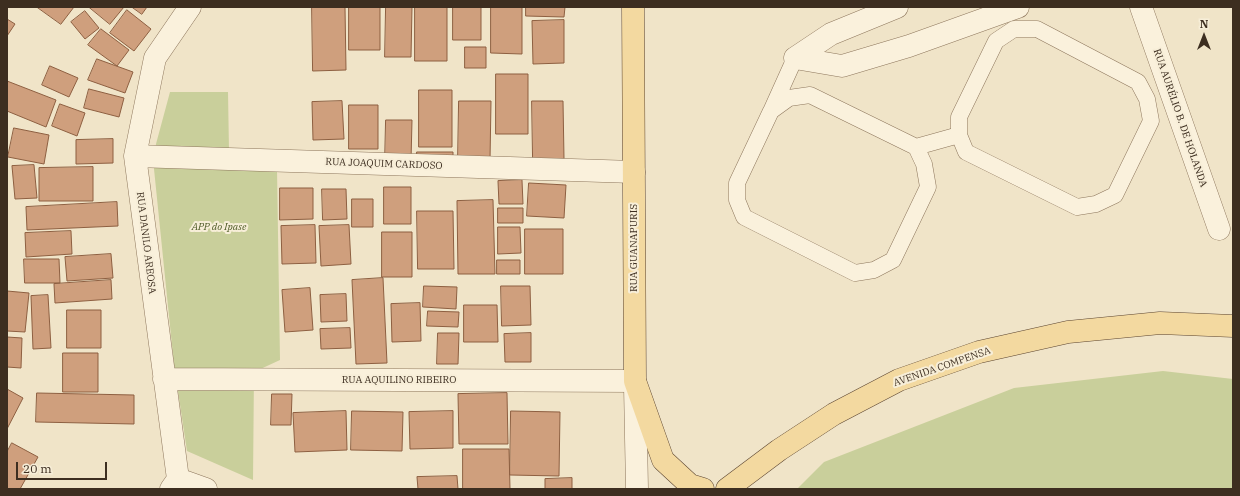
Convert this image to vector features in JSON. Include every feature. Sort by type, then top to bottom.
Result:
[{"type":"main road","name":"RUA GUANAPURIS","points":[[633,7],[635,381]]},
{"type":"main road","name":"AVENIDA COMPENSA","points":[[727,489],[779,450],[834,414],[899,380],[979,352],[1068,332],[1160,323],[1233,326]]},
{"type":"main road","points":[[635,381],[663,460],[690,485],[703,489]]},
{"type":"street","name":"RUA DANILO AREOSA","points":[[174,484],[164,379],[135,156],[155,58],[190,7]]},
{"type":"street","points":[[795,58],[831,34],[897,7]]},
{"type":"street","name":"RUA AURÉLIO B. DE HOLANDA","points":[[1141,7],[1219,229]]},
{"type":"street","points":[[795,58],[842,66],[1012,13]]},
{"type":"street","name":"RUA JOAQUIM CARDOSO","points":[[135,156],[634,172]]},
{"type":"street","name":"RUA AQUILINO RIBEIRO","points":[[164,379],[635,381]]},
{"type":"street","name":"RUA GUANAPURIS","points":[[635,381],[637,489]]},
{"type":"street","points":[[174,484],[206,489]]},
{"type":"lane","points":[[1012,13],[1036,29],[1138,82],[1147,99],[1151,122],[1115,195],[1096,204],[1077,207],[966,152],[959,135],[959,117],[996,41],[1012,13]]},
{"type":"lane","points":[[771,111],[789,98],[810,95],[916,147],[924,164],[928,187],[893,260],[874,270],[855,273],[744,217],[737,200],[737,183],[795,58]]},
{"type":"lane","points":[[1147,99],[1171,92]]},
{"type":"lane","points":[[916,147],[959,135]]},
{"type":"green space","name":"APP do Ipase","points":[[170,92],[228,92],[229,151],[277,169],[280,360],[254,372],[253,480],[187,451],[174,365],[154,169],[156,144]]},
{"type":"green space","points":[[1163,371],[1233,379],[1233,489],[797,489],[824,462],[1014,388]]},
{"type":"building","points":[[37,7],[74,7],[61,24]]},
{"type":"building","points":[[89,7],[124,7],[110,24]]},
{"type":"building","points":[[132,7],[147,7],[142,14]]},
{"type":"building","points":[[312,7],[345,7],[346,70],[313,71]]},
{"type":"building","points":[[349,7],[380,7],[380,50],[349,50]]},
{"type":"building","points":[[386,7],[412,7],[411,57],[385,57]]},
{"type":"building","points":[[415,7],[447,7],[447,61],[415,61]]},
{"type":"building","points":[[453,7],[481,7],[481,40],[453,40]]},
{"type":"building","points":[[491,7],[522,7],[522,54],[491,53]]},
{"type":"building","points":[[526,7],[565,7],[564,17],[526,16]]},
{"type":"building","points":[[127,10],[151,29],[134,51],[110,33]]},
{"type":"building","points":[[85,11],[99,28],[85,39],[71,22]]},
{"type":"building","points":[[7,19],[15,24],[7,36]]},
{"type":"building","points":[[564,20],[564,63],[533,64],[532,21]]},
{"type":"building","points":[[101,29],[129,50],[117,66],[88,45]]},
{"type":"building","points":[[465,47],[486,47],[486,68],[465,68]]},
{"type":"building","points":[[97,59],[133,72],[125,93],[88,80]]},
{"type":"building","points":[[50,66],[78,78],[69,97],[42,85]]},
{"type":"building","points":[[496,74],[528,74],[528,134],[496,134]]},
{"type":"building","points":[[7,81],[56,100],[46,127],[7,111]]},
{"type":"building","points":[[89,89],[124,98],[119,117],[84,108]]},
{"type":"building","points":[[419,90],[452,90],[452,147],[419,147]]},
{"type":"building","points":[[342,101],[344,139],[313,140],[312,102]]},
{"type":"building","points":[[459,101],[491,101],[490,160],[458,159]]},
{"type":"building","points":[[532,101],[563,101],[564,159],[533,160]]},
{"type":"building","points":[[60,104],[85,113],[77,136],[52,126]]},
{"type":"building","points":[[349,105],[378,105],[378,149],[349,149]]},
{"type":"building","points":[[386,120],[412,120],[411,161],[385,161]]},
{"type":"building","points":[[14,128],[49,135],[44,164],[8,157]]},
{"type":"building","points":[[113,139],[113,163],[76,164],[76,140]]},
{"type":"building","points":[[417,152],[453,152],[453,163],[417,162]]},
{"type":"building","points":[[34,165],[37,198],[15,199],[12,166]]},
{"type":"building","points":[[93,167],[93,201],[39,201],[39,168]]},
{"type":"building","points":[[522,180],[523,204],[499,204],[498,181]]},
{"type":"building","points":[[529,183],[566,185],[564,218],[527,216]]},
{"type":"building","points":[[384,187],[411,187],[411,224],[384,224]]},
{"type":"building","points":[[280,188],[313,188],[313,219],[280,220]]},
{"type":"building","points":[[322,189],[346,189],[347,219],[323,220]]},
{"type":"building","points":[[352,199],[373,199],[373,227],[352,227]]},
{"type":"building","points":[[493,200],[495,274],[458,274],[457,201]]},
{"type":"building","points":[[117,202],[118,226],[27,230],[26,207]]},
{"type":"building","points":[[498,208],[523,208],[523,223],[498,223]]},
{"type":"building","points":[[417,211],[453,211],[454,269],[418,269]]},
{"type":"building","points":[[315,225],[316,263],[282,264],[281,226]]},
{"type":"building","points":[[349,225],[351,264],[321,266],[319,226]]},
{"type":"building","points":[[498,227],[520,227],[521,253],[498,254]]},
{"type":"building","points":[[525,229],[563,229],[563,274],[525,274]]},
{"type":"building","points":[[71,231],[72,254],[26,257],[25,233]]},
{"type":"building","points":[[382,232],[412,232],[412,277],[382,277]]},
{"type":"building","points":[[111,254],[113,278],[67,281],[65,257]]},
{"type":"building","points":[[24,259],[59,259],[60,283],[25,283]]},
{"type":"building","points":[[497,260],[520,260],[520,274],[497,274]]},
{"type":"building","points":[[383,278],[387,363],[356,364],[352,280]]},
{"type":"building","points":[[111,280],[112,299],[55,303],[54,284]]},
{"type":"building","points":[[424,286],[457,287],[456,309],[423,307]]},
{"type":"building","points":[[501,286],[530,286],[531,325],[502,326]]},
{"type":"building","points":[[310,288],[313,330],[285,332],[282,290]]},
{"type":"building","points":[[7,291],[29,293],[25,332],[7,331]]},
{"type":"building","points":[[346,294],[347,321],[321,322],[320,295]]},
{"type":"building","points":[[48,295],[51,348],[33,349],[31,296]]},
{"type":"building","points":[[420,303],[421,341],[392,342],[391,304]]},
{"type":"building","points":[[464,305],[497,305],[498,342],[464,342]]},
{"type":"building","points":[[67,310],[101,310],[101,348],[67,348]]},
{"type":"building","points":[[428,311],[459,312],[458,327],[427,326]]},
{"type":"building","points":[[350,328],[351,348],[321,349],[320,329]]},
{"type":"building","points":[[438,333],[459,333],[458,364],[437,364]]},
{"type":"building","points":[[531,333],[531,362],[505,362],[504,334]]},
{"type":"building","points":[[7,337],[22,338],[21,368],[7,367]]},
{"type":"building","points":[[63,353],[98,353],[98,392],[63,392]]},
{"type":"building","points":[[7,389],[23,398],[7,429]]},
{"type":"building","points":[[37,393],[134,395],[134,424],[36,422]]},
{"type":"building","points":[[507,393],[508,444],[459,444],[458,394]]},
{"type":"building","points":[[272,394],[292,394],[291,425],[271,425]]},
{"type":"building","points":[[346,411],[347,450],[295,452],[293,413]]},
{"type":"building","points":[[352,411],[403,412],[402,451],[351,450]]},
{"type":"building","points":[[453,411],[453,448],[410,449],[409,412]]},
{"type":"building","points":[[511,411],[560,412],[559,476],[510,475]]},
{"type":"building","points":[[12,443],[38,457],[20,489],[7,489],[7,452]]},
{"type":"building","points":[[463,449],[509,449],[510,489],[463,489]]},
{"type":"building","points":[[457,476],[458,489],[418,489],[417,477]]},
{"type":"building","points":[[572,478],[572,489],[545,489],[545,479]]}]
